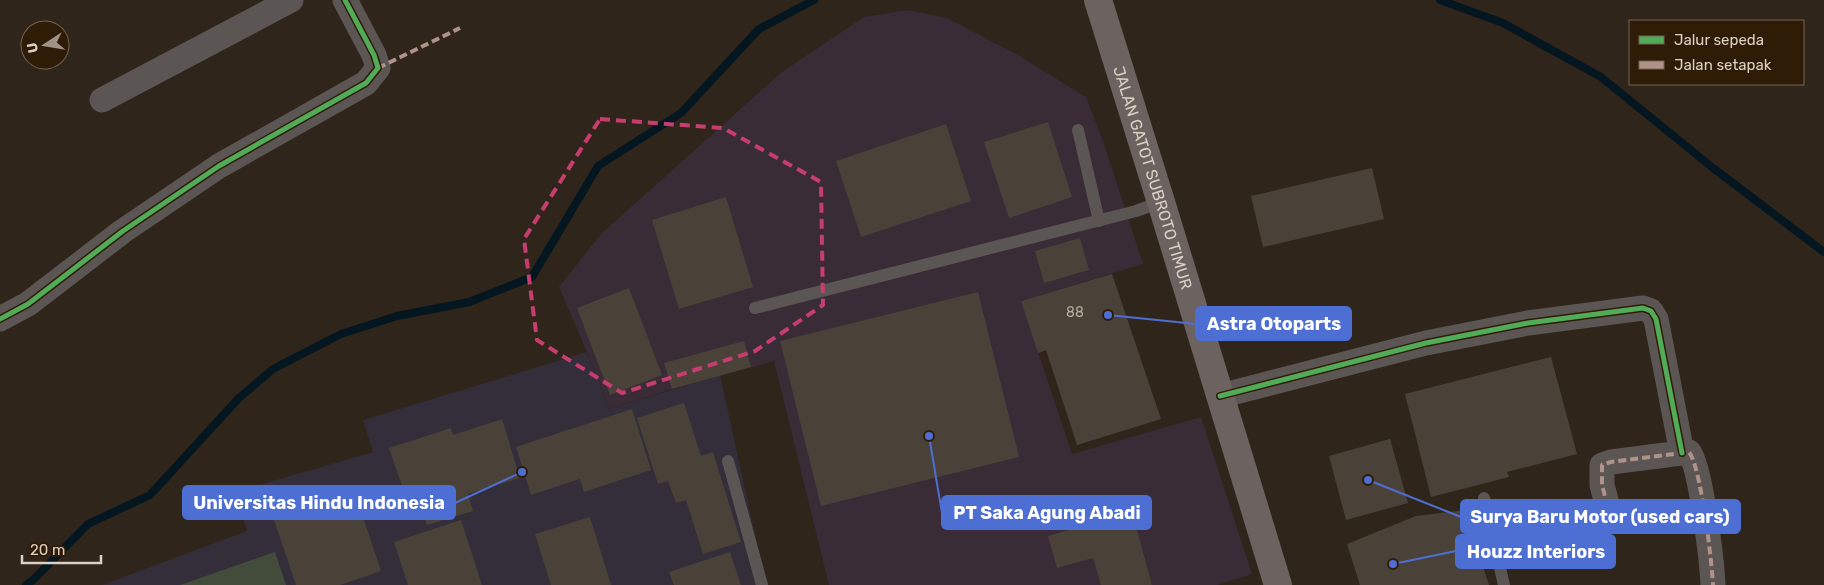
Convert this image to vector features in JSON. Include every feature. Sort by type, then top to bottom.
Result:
[{"type":"highway","name":"JALAN GATOT SUBROTO TIMUR","points":[[1098,0],[1278,585]]},
{"type":"street","points":[[102,100],[291,0]]},
{"type":"street","points":[[0,319],[28,304],[123,232],[219,166],[366,83],[378,68],[374,55],[345,0]]},
{"type":"street","points":[[1220,396],[1435,341],[1528,324],[1643,308],[1651,311],[1656,319],[1682,453]]},
{"type":"street","points":[[1611,519],[1602,485],[1602,465],[1611,462],[1689,452],[1695,467],[1712,563],[1713,585]]},
{"type":"lane","points":[[1078,130],[1099,221]]},
{"type":"lane","points":[[755,308],[1099,221],[1161,202]]},
{"type":"lane","points":[[728,461],[762,585]]},
{"type":"lane","points":[[1484,498],[1504,585]]},
{"type":"highlighted area","points":[[600,119],[723,128],[821,182],[823,305],[755,351],[622,393],[537,340],[524,239]]},
{"type":"shaded area","points":[[907,10],[947,18],[1016,54],[1086,97],[1103,141],[1143,264],[1021,301],[1072,454],[1201,417],[1252,574],[1217,585],[829,585],[774,361],[672,389],[609,409],[559,287],[601,234],[782,72],[864,17]]},
{"type":"shaded area","points":[[587,352],[609,409],[720,375],[766,585],[102,585],[247,531],[235,492],[373,452],[363,420]]},
{"type":"green space","points":[[275,552],[286,585],[180,585]]},
{"type":"building","points":[[1048,122],[1072,197],[1009,218],[984,142]]},
{"type":"building","points":[[946,124],[971,201],[861,237],[836,161]]},
{"type":"building","points":[[1372,168],[1384,219],[1263,247],[1251,196]]},
{"type":"building","points":[[726,197],[753,287],[679,309],[652,220]]},
{"type":"building","points":[[1080,238],[1089,270],[1044,283],[1035,251]]},
{"type":"building","points":[[1112,274],[1161,419],[1077,445],[1046,350],[1038,353],[1021,301]]},
{"type":"building","points":[[629,288],[662,375],[610,395],[577,308]]},
{"type":"building","points":[[978,292],[1019,457],[821,506],[780,341]]},
{"type":"building","points":[[744,341],[751,367],[672,389],[664,363]]},
{"type":"building","points":[[1551,357],[1577,454],[1507,472],[1509,477],[1431,497],[1405,394]]},
{"type":"building","points":[[684,403],[701,456],[713,452],[741,542],[703,554],[686,500],[676,503],[668,481],[658,484],[637,418]]},
{"type":"building","points":[[632,409],[651,470],[584,492],[580,479],[531,495],[516,447]]},
{"type":"building","points":[[502,419],[520,478],[468,494],[473,511],[427,525],[415,485],[403,489],[389,448],[451,428],[453,435]]},
{"type":"building","points":[[1390,439],[1408,503],[1346,520],[1329,456]]},
{"type":"building","points":[[302,497],[309,518],[358,502],[381,571],[340,585],[296,585],[270,508]]},
{"type":"building","points":[[1465,510],[1489,585],[1360,585],[1347,544],[1416,516]]},
{"type":"building","points":[[1132,512],[1152,585],[1101,585],[1093,558],[1057,568],[1048,536]]},
{"type":"building","points":[[590,517],[611,585],[551,585],[535,534]]},
{"type":"building","points":[[461,520],[482,585],[408,585],[394,542]]},
{"type":"building","points":[[730,552],[741,585],[674,585],[669,572]]},
{"type":"waterway","points":[[26,585],[88,524],[150,495],[238,399],[273,369],[341,334],[397,316],[469,302],[532,277],[598,166],[681,113],[759,29],[814,0]]},
{"type":"waterway","points":[[1440,0],[1503,23],[1601,77],[1713,168],[1824,252]]},
{"type":"marked path","points":[[378,68],[460,28]]},
{"type":"marked path","points":[[1611,519],[1602,485],[1602,465],[1611,462],[1689,452],[1698,476],[1702,495],[1713,585]]},
{"type":"cycle path","points":[[0,319],[28,304],[123,231],[219,166],[366,83],[378,68],[374,55],[345,0]]},
{"type":"cycle path","points":[[1220,396],[1426,343],[1528,323],[1643,308],[1651,311],[1656,319],[1682,453]]},
{"type":"place","name":"Astra Otoparts","points":[[1108,315]]},
{"type":"place","name":"PT Saka Agung Abadi","points":[[929,436]]},
{"type":"place","name":"Universitas Hindu Indonesia","points":[[522,472]]},
{"type":"place","name":"Surya Baru Motor (used cars)","points":[[1368,480]]},
{"type":"place","name":"Houzz Interiors","points":[[1393,564]]}]
